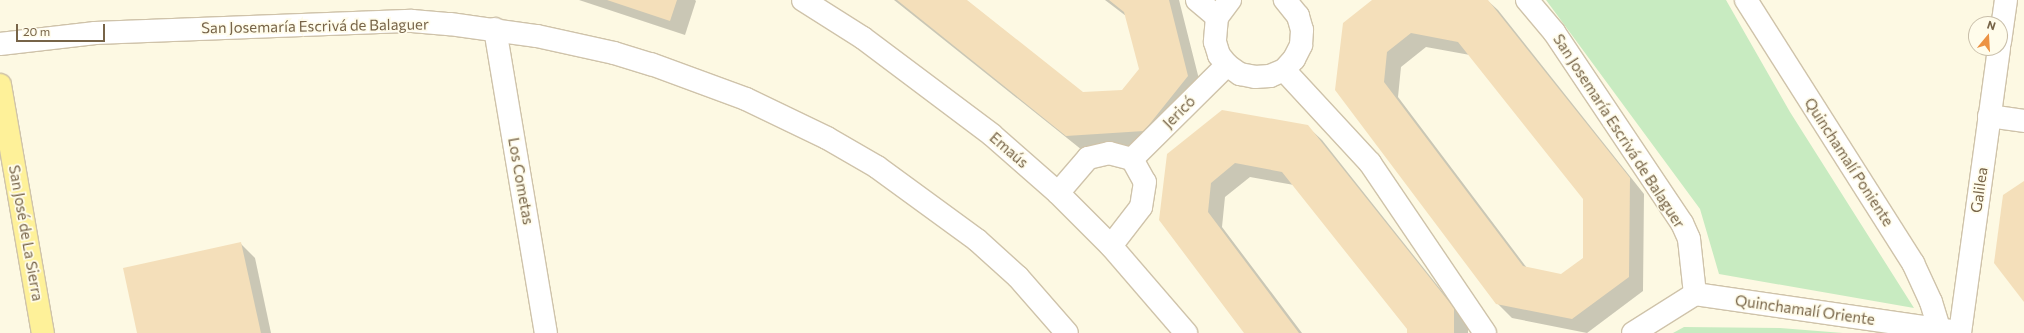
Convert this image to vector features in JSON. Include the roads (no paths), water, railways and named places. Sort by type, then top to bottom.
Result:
[{"type":"main road","name":"San José de La Sierra","points":[[0,85],[43,333]]},
{"type":"street","points":[[1197,0],[1224,8],[1215,42],[1219,55],[1227,65],[1240,74],[1255,77],[1270,76],[1284,70],[1294,59],[1301,45],[1302,30],[1298,16],[1290,1]]},
{"type":"street","name":"San Josemaría Escrivá de Balaguer","points":[[1527,0],[1554,32],[1682,223],[1688,239],[1695,294]]},
{"type":"street","name":"Quinchamalí Poniente","points":[[1746,0],[1913,263],[1931,302],[1954,332]]},
{"type":"street","points":[[2004,16],[2006,0]]},
{"type":"street","name":"Emaús","points":[[807,1],[863,38],[992,135],[1058,194],[1111,246],[1186,333]]},
{"type":"street","name":"San Josemaría Escrivá de Balaguer","points":[[0,44],[95,33],[375,21],[450,24],[495,29],[574,43],[651,64],[746,99],[827,138],[907,187],[977,240],[1018,277],[1067,333]]},
{"type":"street","name":"Los Cometas","points":[[495,29],[546,333]]},
{"type":"street","name":"Galilea","points":[[1954,332],[1998,56]]},
{"type":"street","name":"Jericó","points":[[1132,159],[1227,65]]},
{"type":"street","points":[[1284,70],[1370,163],[1485,333]]},
{"type":"street","points":[[1989,116],[2024,121]]},
{"type":"street","points":[[1058,194],[1088,158],[1109,153],[1132,159],[1145,182],[1141,207],[1111,246]]},
{"type":"street","points":[[1633,333],[1695,294]]},
{"type":"street","name":"Quinchamalí Oriente","points":[[1695,294],[1954,332]]}]
